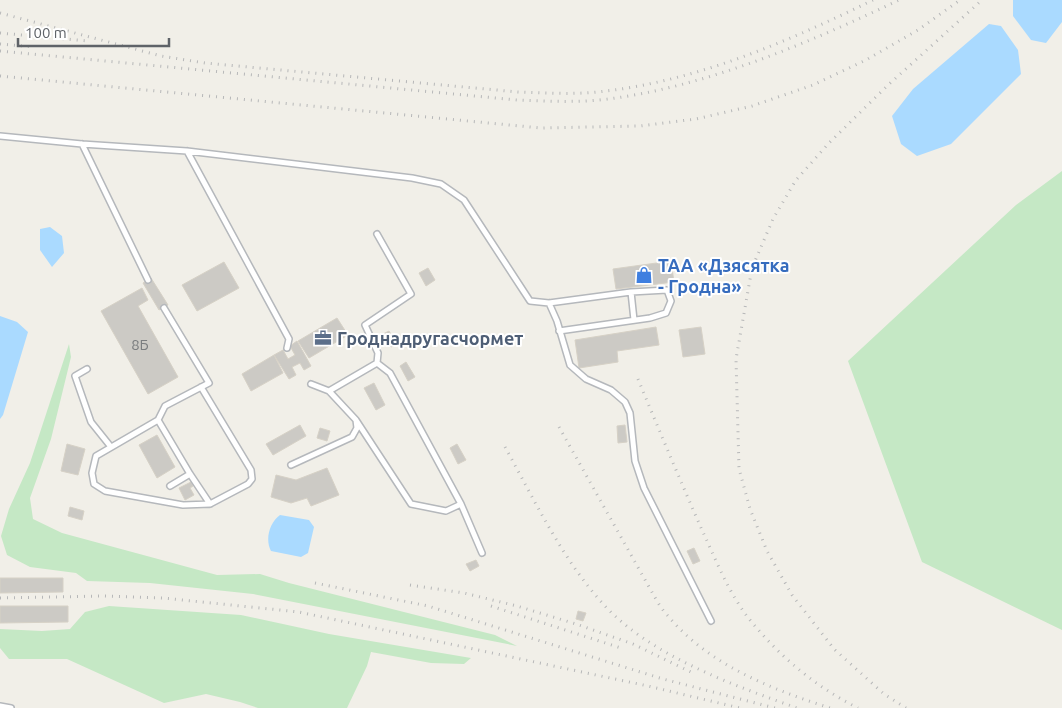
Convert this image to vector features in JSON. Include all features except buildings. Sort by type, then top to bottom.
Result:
[{"type":"lane","points":[[0,136],[186,151],[412,178],[440,184],[464,200],[530,301],[549,303],[631,292],[667,290],[671,301],[666,313],[634,320],[560,331]]},
{"type":"lane","points":[[82,144],[148,280]]},
{"type":"lane","points":[[186,151],[289,340],[287,348]]},
{"type":"lane","points":[[377,234],[411,294],[365,325],[378,353],[377,363]]},
{"type":"lane","points":[[631,292],[634,320]]},
{"type":"lane","points":[[549,303],[570,365],[586,379],[611,390],[625,402],[630,414],[635,461],[644,488],[711,621]]},
{"type":"lane","points":[[164,308],[209,383],[201,387],[165,406],[158,420],[96,456],[92,473],[94,484],[105,491],[182,505],[210,504],[248,484],[252,479],[251,470],[201,387]]},
{"type":"lane","points":[[329,391],[377,363]]},
{"type":"lane","points":[[377,363],[390,373],[461,504],[482,553]]},
{"type":"lane","points":[[87,369],[75,376],[91,422],[111,447]]},
{"type":"lane","points":[[311,384],[329,391],[356,420],[411,504],[446,511],[461,504]]},
{"type":"lane","points":[[158,420],[210,504]]},
{"type":"lane","points":[[291,464],[352,437],[357,428],[356,420]]},
{"type":"lane","points":[[170,486],[190,474]]},
{"type":"lane","points":[[0,706],[10,708]]},
{"type":"green space","points":[[1062,171],[1062,630],[922,562],[848,361],[1016,205]]},
{"type":"green space","points":[[69,344],[71,357],[51,439],[30,498],[33,519],[62,533],[217,575],[260,574],[495,635],[517,646],[253,594],[150,583],[87,581],[76,573],[30,567],[7,555],[1,536],[9,509],[30,463]]},
{"type":"green space","points":[[109,606],[241,615],[329,634],[471,658],[464,664],[431,663],[371,652],[367,666],[347,708],[258,708],[206,694],[164,703],[67,659],[9,659],[0,648],[0,629],[42,631],[70,629],[85,612]]},
{"type":"water","points":[[1013,0],[1062,0],[1062,22],[1046,43],[1031,40],[1013,16]]},
{"type":"water","points":[[989,24],[1001,26],[1018,50],[1021,74],[951,144],[917,156],[901,144],[892,116],[913,89]]},
{"type":"water","points":[[50,227],[62,236],[64,253],[52,267],[40,250],[40,229]]},
{"type":"water","points":[[0,316],[17,322],[28,332],[3,415],[0,419]]},
{"type":"water","points":[[280,515],[309,520],[314,527],[308,553],[301,557],[271,551],[268,542],[269,532],[273,522]]},
{"type":"railway","points":[[0,13],[161,56],[205,63],[518,92],[573,93],[641,86],[709,68],[776,44],[873,0]]},
{"type":"railway","points":[[0,51],[517,100],[585,101],[645,93],[682,84],[757,61],[830,32],[899,0]]},
{"type":"railway","points":[[0,76],[541,128],[640,126],[696,119],[752,106],[813,85],[866,60],[918,30],[960,0]]},
{"type":"railway","points":[[906,708],[884,694],[834,649],[792,595],[767,551],[750,509],[739,469],[736,359],[752,268],[773,219],[796,180],[829,143],[887,86],[982,0]]},
{"type":"railway","points":[[0,33],[88,41]]},
{"type":"railway","points":[[0,44],[34,47]]},
{"type":"railway","points":[[638,379],[702,530],[723,576],[742,610],[762,634],[799,670],[828,691],[858,708]]},
{"type":"railway","points":[[559,427],[658,602],[666,614],[684,633],[722,662],[742,673],[830,708]]},
{"type":"railway","points":[[505,447],[562,549],[589,587],[623,623],[669,654],[694,667],[720,679],[797,708]]},
{"type":"railway","points":[[315,583],[428,606],[663,679],[775,708]]},
{"type":"railway","points":[[410,585],[464,593],[517,606],[576,624],[633,644],[695,674]]},
{"type":"railway","points":[[0,598],[104,596],[163,598],[299,612],[648,686],[740,708]]},
{"type":"railway","points":[[491,606],[624,649]]},
{"type":"place","name":"ТАА «Дзясятка - Гродна»","points":[[644,275]]},
{"type":"place","name":"Гроднадругасчормет","points":[[323,338]]}]
